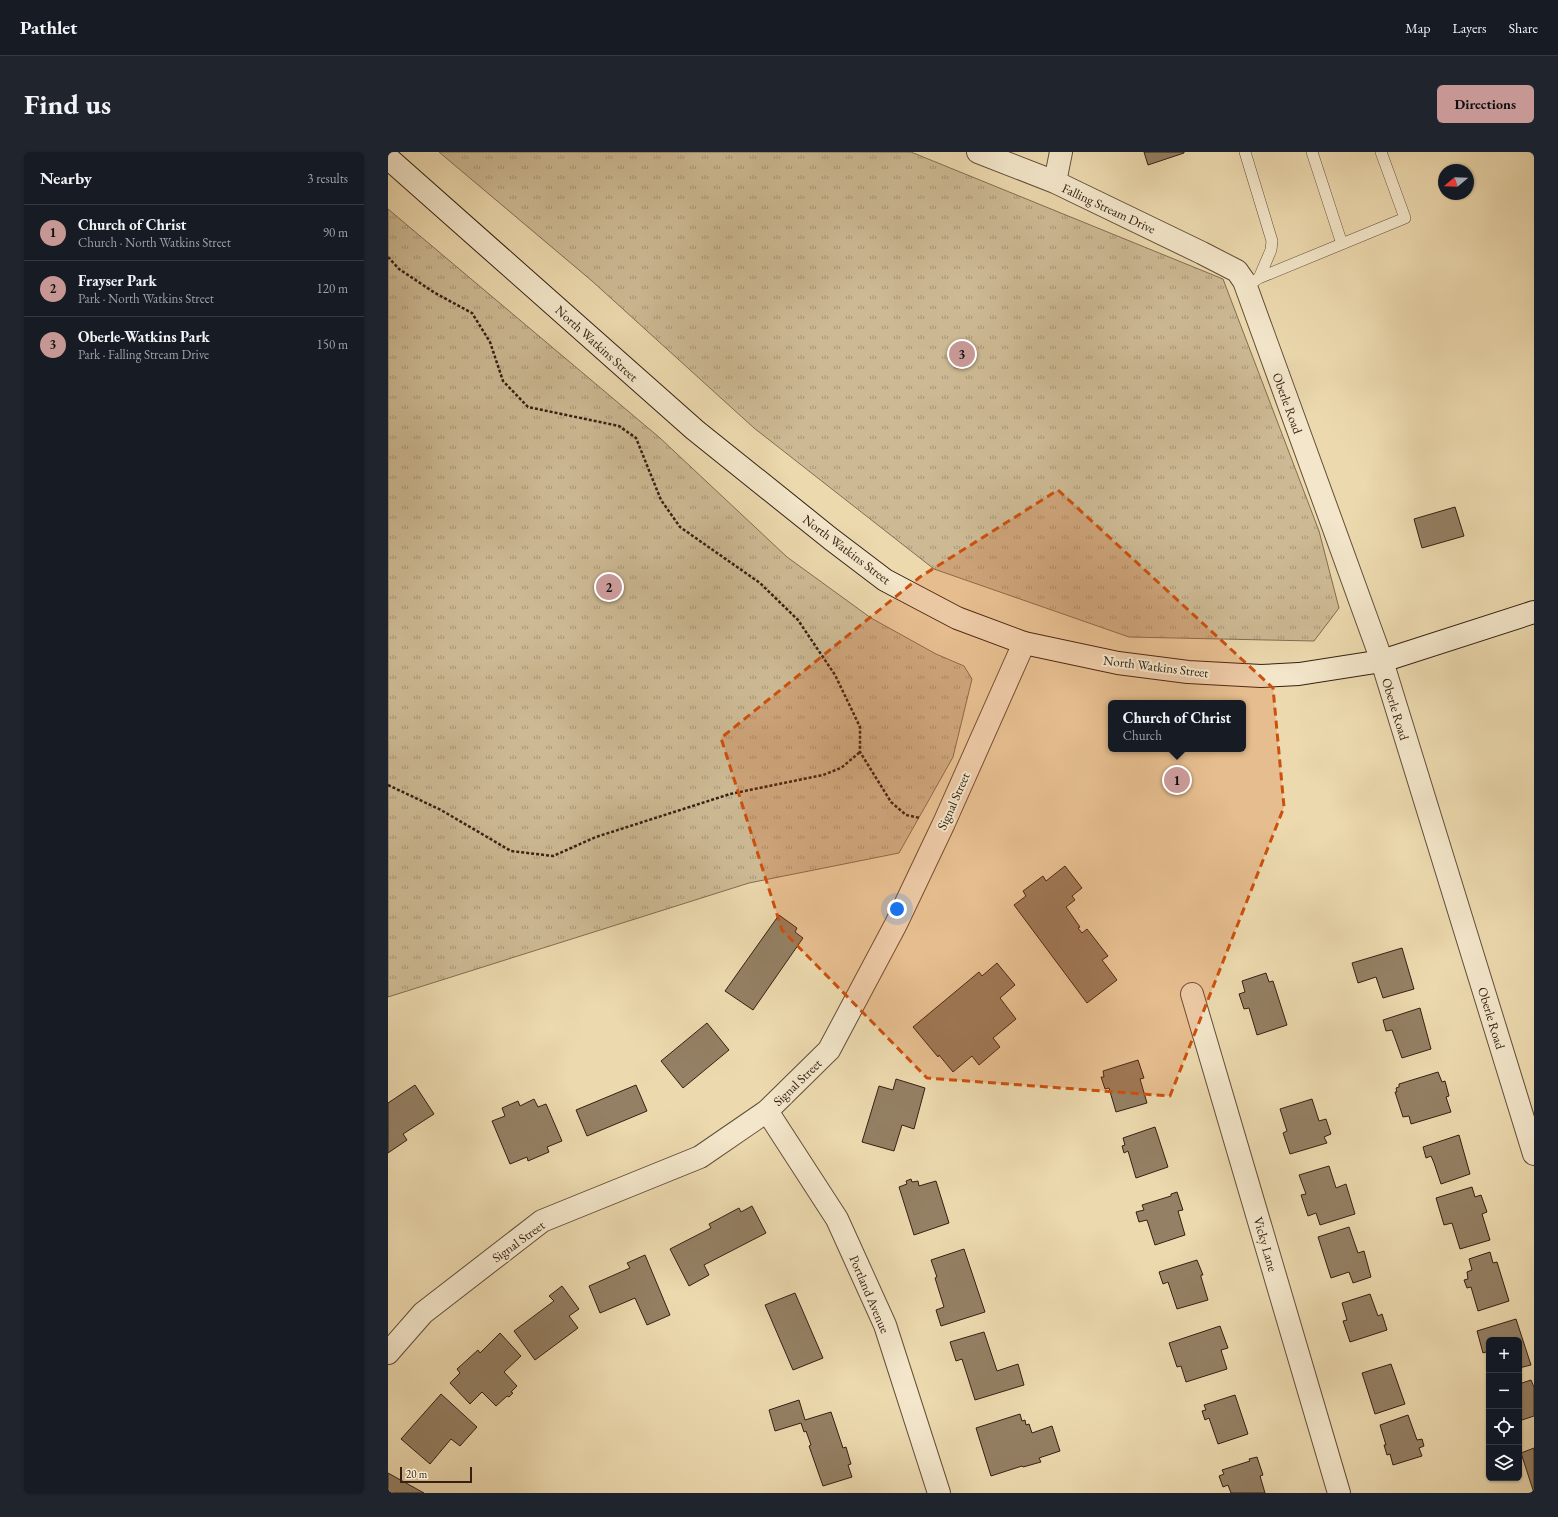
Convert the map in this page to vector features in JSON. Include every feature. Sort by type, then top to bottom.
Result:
[{"type":"street","name":"Falling Stream Drive","points":[[978,152],[1055,182],[1202,253],[1247,278]]},
{"type":"street","points":[[1055,182],[1061,152]]},
{"type":"street","name":"North Watkins Street","points":[[388,158],[695,430],[831,539],[886,580],[957,618],[1024,643],[1118,663],[1188,672],[1261,676],[1299,674],[1382,661],[1534,612]]},
{"type":"street","name":"Oberle Road","points":[[1247,278],[1382,661],[1534,1154]]},
{"type":"street","name":"Signal Street","points":[[388,1353],[423,1313],[542,1221],[700,1157],[766,1111],[829,1050],[896,924],[944,823],[1024,643]]},
{"type":"street","name":"Vicky Lane","points":[[1192,994],[1339,1493]]},
{"type":"street","name":"Portland Avenue","points":[[766,1111],[837,1219],[885,1325],[939,1493]]},
{"type":"lane","points":[[1245,152],[1272,241],[1271,250],[1247,278]]},
{"type":"lane","points":[[1312,152],[1342,244]]},
{"type":"lane","points":[[1247,278],[1342,244],[1405,218],[1381,152]]},
{"type":"path","points":[[388,256],[399,269],[435,293],[472,313],[490,342],[503,381],[528,408],[619,426],[636,438],[661,500],[680,526],[760,583],[798,620],[838,681],[860,727],[860,752],[891,802],[906,815],[944,823]]},
{"type":"path","points":[[388,785],[441,810],[511,851],[552,856],[596,837],[730,794],[823,775],[841,768],[860,752]]},
{"type":"highlighted area","points":[[1058,490],[1273,688],[1284,807],[1170,1096],[927,1078],[782,930],[721,738],[920,577]]},
{"type":"green space","points":[[439,152],[911,152],[1223,279],[1319,531],[1339,608],[1314,641],[1129,637],[934,569],[754,428],[592,281]]},
{"type":"green space","points":[[388,209],[660,438],[787,557],[871,618],[936,654],[964,666],[972,679],[953,757],[899,853],[749,883],[388,997]]},
{"type":"building","points":[[1144,152],[1184,152],[1184,153],[1148,165]]},
{"type":"building","points":[[1455,507],[1464,536],[1422,548],[1414,519]]},
{"type":"building","points":[[1065,866],[1082,888],[1072,896],[1075,900],[1066,907],[1080,927],[1078,928],[1082,933],[1087,929],[1108,956],[1102,960],[1117,980],[1087,1003],[1014,905],[1026,896],[1023,891],[1043,876],[1046,881]]},
{"type":"building","points":[[779,915],[797,928],[795,932],[803,938],[753,1010],[725,991]]},
{"type":"building","points":[[1402,948],[1414,989],[1383,998],[1376,977],[1358,983],[1352,963]]},
{"type":"building","points":[[997,963],[1015,985],[1000,998],[1016,1019],[993,1038],[1000,1047],[979,1065],[972,1056],[953,1072],[939,1055],[938,1057],[913,1027],[979,972],[982,976]]},
{"type":"building","points":[[1266,973],[1269,982],[1273,981],[1287,1025],[1257,1035],[1249,1008],[1244,1009],[1239,994],[1245,992],[1242,981]]},
{"type":"building","points":[[1420,1008],[1431,1049],[1402,1058],[1392,1030],[1386,1031],[1383,1020]]},
{"type":"building","points":[[707,1023],[729,1050],[683,1088],[661,1061]]},
{"type":"building","points":[[1138,1060],[1144,1078],[1140,1079],[1147,1103],[1116,1112],[1109,1088],[1105,1089],[1101,1077],[1104,1077],[1103,1071]]},
{"type":"building","points":[[1438,1072],[1442,1082],[1445,1081],[1449,1096],[1446,1097],[1451,1112],[1411,1124],[1409,1116],[1403,1117],[1395,1092],[1397,1092],[1396,1088],[1399,1087],[1399,1084]]},
{"type":"building","points":[[896,1079],[925,1088],[914,1129],[902,1125],[894,1151],[862,1142],[879,1086],[893,1090]]},
{"type":"building","points":[[415,1085],[434,1114],[403,1134],[407,1140],[388,1153],[388,1103]]},
{"type":"building","points":[[636,1085],[647,1111],[587,1136],[576,1110]]},
{"type":"building","points":[[534,1099],[538,1107],[546,1104],[562,1141],[547,1147],[549,1152],[528,1161],[527,1157],[510,1164],[492,1121],[505,1116],[502,1108],[518,1101],[520,1106]]},
{"type":"building","points":[[1312,1099],[1319,1121],[1326,1119],[1331,1134],[1324,1137],[1327,1143],[1290,1154],[1283,1133],[1287,1131],[1280,1109]]},
{"type":"building","points":[[1155,1127],[1168,1167],[1136,1178],[1128,1151],[1124,1153],[1122,1146],[1125,1145],[1123,1138]]},
{"type":"building","points":[[1459,1135],[1470,1174],[1441,1184],[1431,1156],[1426,1158],[1423,1147]]},
{"type":"building","points":[[1329,1166],[1336,1188],[1346,1184],[1355,1214],[1320,1225],[1316,1213],[1308,1216],[1301,1195],[1306,1194],[1299,1175]]},
{"type":"building","points":[[911,1179],[912,1182],[918,1181],[919,1186],[936,1181],[949,1223],[914,1235],[899,1187],[907,1184],[906,1181]]},
{"type":"building","points":[[1472,1187],[1475,1197],[1481,1195],[1487,1212],[1482,1214],[1490,1240],[1460,1249],[1452,1223],[1444,1225],[1436,1198]]},
{"type":"building","points":[[1177,1192],[1183,1210],[1178,1211],[1185,1235],[1155,1245],[1147,1220],[1139,1222],[1136,1212],[1144,1210],[1142,1205],[1171,1196],[1171,1194]]},
{"type":"building","points":[[752,1206],[766,1233],[704,1265],[709,1275],[689,1286],[670,1249],[711,1228],[709,1224],[739,1208],[741,1212]]},
{"type":"building","points":[[1349,1227],[1358,1253],[1364,1251],[1371,1277],[1353,1283],[1349,1272],[1331,1278],[1318,1237]]},
{"type":"building","points":[[964,1249],[985,1312],[941,1326],[936,1310],[944,1307],[935,1278],[937,1277],[931,1260]]},
{"type":"building","points":[[1490,1252],[1493,1263],[1497,1262],[1509,1301],[1478,1311],[1471,1287],[1467,1288],[1464,1280],[1468,1279],[1467,1272],[1472,1270],[1469,1259]]},
{"type":"building","points":[[645,1255],[670,1315],[647,1325],[635,1298],[600,1313],[589,1286],[630,1268],[627,1263]]},
{"type":"building","points":[[1197,1260],[1203,1275],[1201,1275],[1201,1277],[1208,1300],[1177,1309],[1168,1282],[1163,1284],[1159,1272]]},
{"type":"building","points":[[562,1286],[579,1309],[569,1316],[578,1328],[535,1360],[514,1331],[554,1301],[549,1296]]},
{"type":"building","points":[[795,1293],[823,1358],[793,1370],[765,1305]]},
{"type":"building","points":[[1370,1294],[1378,1316],[1382,1314],[1387,1330],[1350,1342],[1343,1321],[1347,1320],[1342,1303]]},
{"type":"building","points":[[1516,1319],[1522,1337],[1486,1337],[1486,1352],[1483,1353],[1477,1331]]},
{"type":"building","points":[[1220,1326],[1228,1348],[1221,1350],[1227,1369],[1186,1382],[1181,1366],[1177,1367],[1169,1343]]},
{"type":"building","points":[[984,1332],[997,1371],[1018,1364],[1024,1385],[975,1400],[962,1359],[956,1361],[950,1342]]},
{"type":"building","points":[[500,1333],[521,1356],[504,1372],[517,1386],[511,1392],[513,1393],[509,1397],[507,1396],[496,1406],[482,1392],[470,1404],[450,1383],[460,1373],[457,1369],[478,1350],[480,1353]]},
{"type":"building","points":[[1522,1337],[1531,1365],[1522,1367]]},
{"type":"building","points":[[1391,1364],[1405,1404],[1375,1414],[1362,1373]]},
{"type":"building","points":[[1531,1380],[1534,1387],[1534,1416],[1522,1420],[1522,1409],[1522,1383]]},
{"type":"building","points":[[441,1394],[477,1427],[460,1446],[451,1439],[430,1464],[401,1439]]},
{"type":"building","points":[[1235,1395],[1248,1434],[1218,1444],[1209,1418],[1205,1420],[1202,1411],[1206,1410],[1204,1405]]},
{"type":"building","points":[[799,1400],[805,1420],[831,1412],[843,1448],[846,1447],[851,1464],[848,1465],[852,1477],[823,1486],[809,1446],[811,1445],[806,1431],[804,1432],[801,1423],[775,1431],[769,1410]]},
{"type":"building","points":[[1020,1414],[1022,1421],[1025,1420],[1026,1425],[1029,1424],[1032,1433],[1052,1426],[1060,1451],[1039,1458],[1041,1462],[1022,1466],[991,1476],[976,1428]]},
{"type":"building","points":[[1408,1415],[1417,1440],[1422,1439],[1424,1446],[1419,1448],[1422,1456],[1393,1465],[1390,1454],[1387,1455],[1384,1445],[1386,1445],[1380,1425]]},
{"type":"building","points":[[1534,1448],[1534,1493],[1522,1456],[1522,1453]]},
{"type":"building","points":[[1257,1457],[1263,1475],[1260,1476],[1265,1493],[1231,1493],[1228,1485],[1223,1487],[1219,1476],[1224,1474],[1222,1470],[1250,1461],[1249,1459]]},
{"type":"building","points":[[388,1473],[424,1493],[388,1493]]},
{"type":"place","name":"Oberle-Watkins Park","points":[[962,354]]},
{"type":"place","name":"Frayser Park","points":[[609,587]]},
{"type":"place","name":"Church of Christ","points":[[1177,780]]}]
